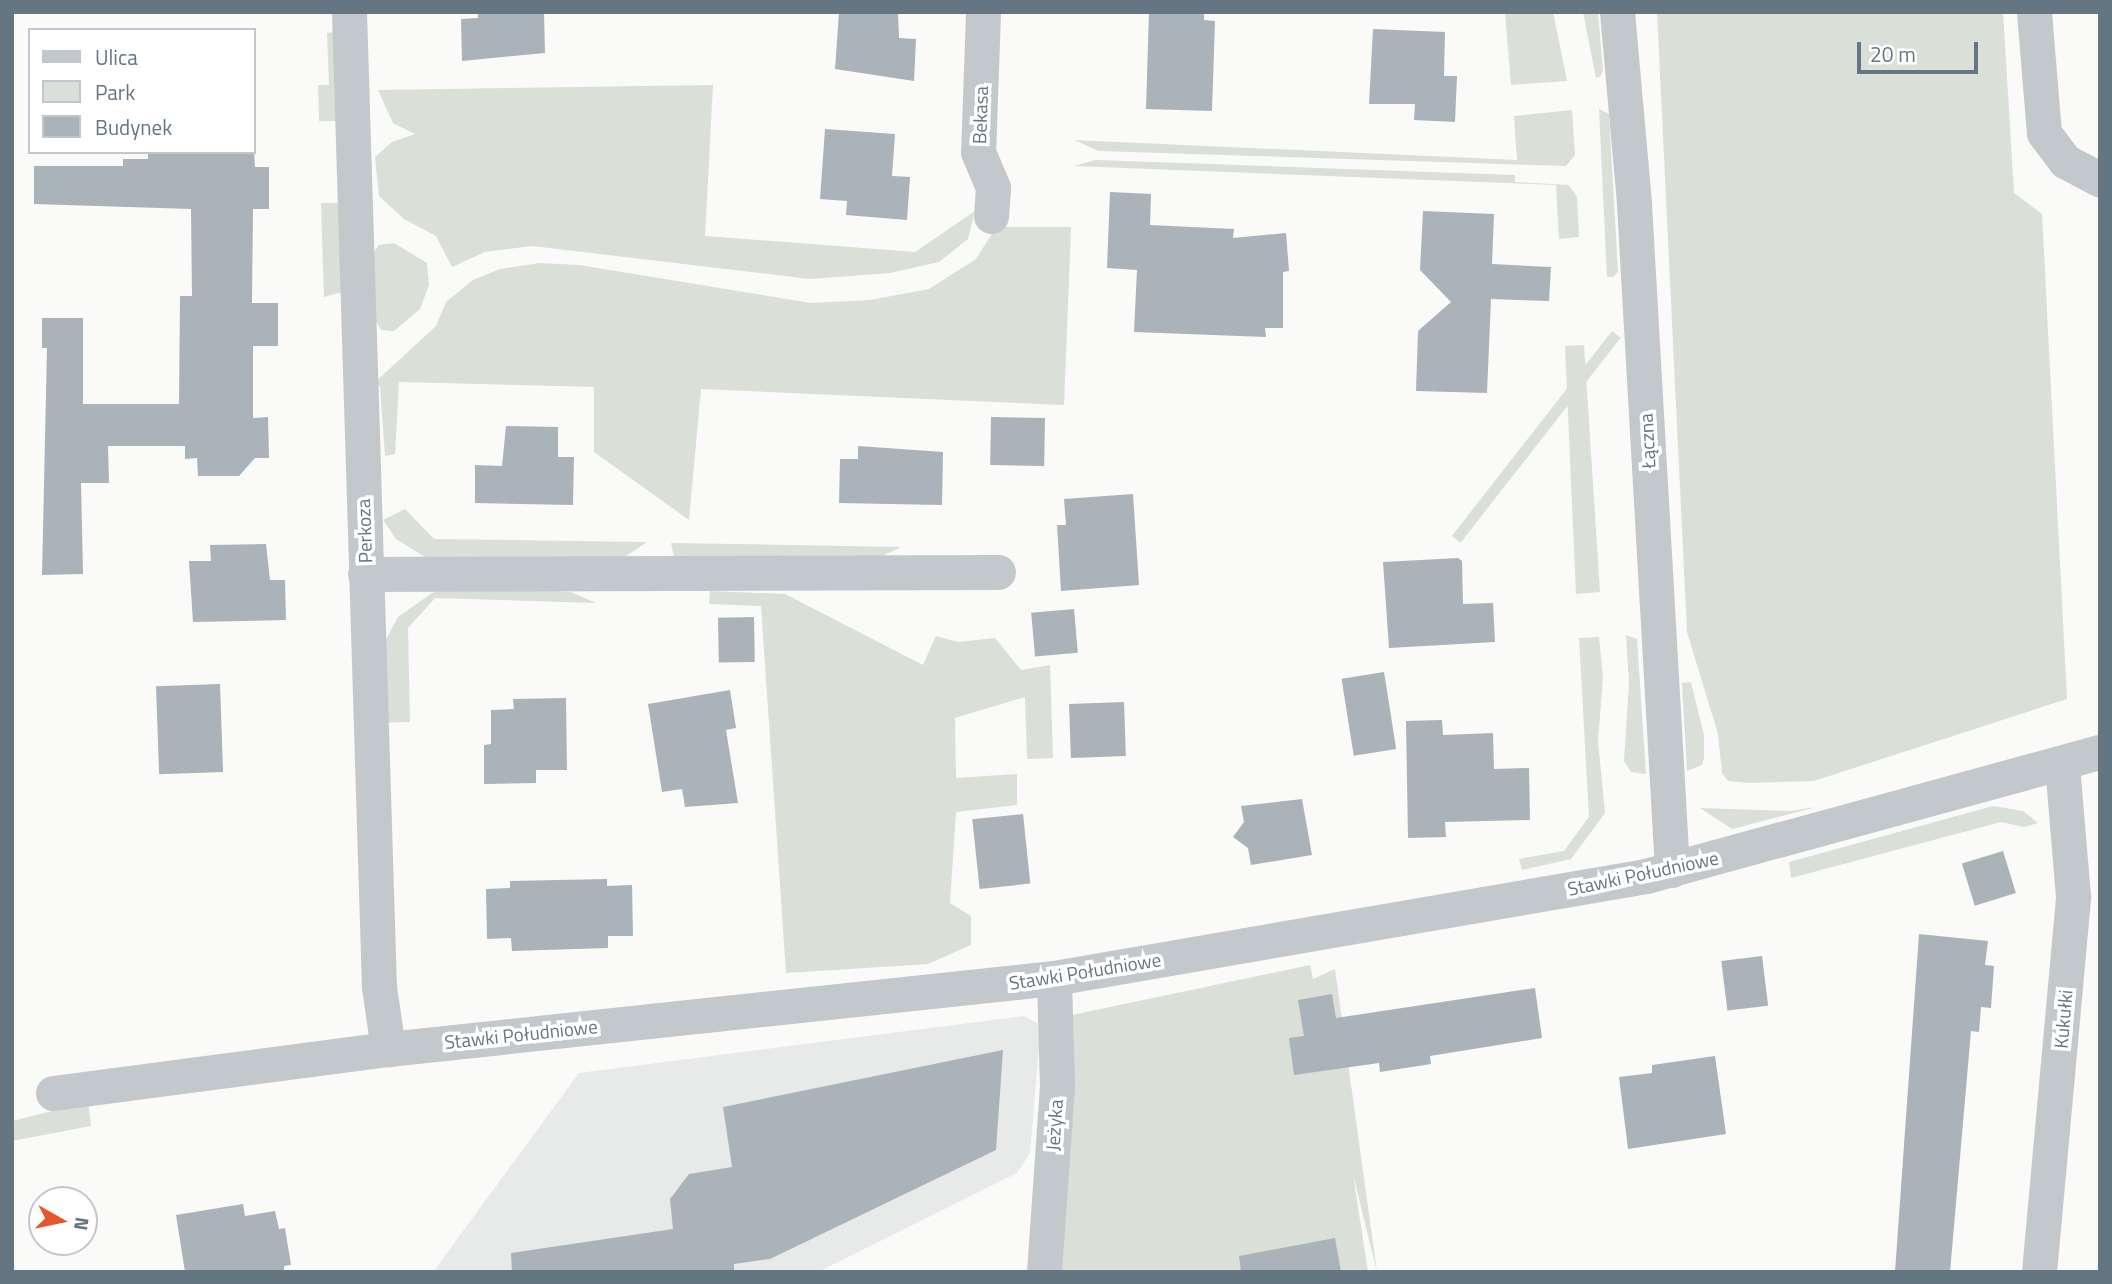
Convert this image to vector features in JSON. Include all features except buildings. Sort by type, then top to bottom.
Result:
[{"type":"street","name":"Perkoza","points":[[349,12],[379,987],[388,1048]]},
{"type":"street","name":"Bekasa","points":[[983,12],[978,152],[993,188],[991,216]]},
{"type":"street","name":"Łączna","points":[[1617,12],[1634,204],[1672,870]]},
{"type":"street","points":[[2034,12],[2044,133],[2065,160],[2100,180]]},
{"type":"street","points":[[365,573],[998,572]]},
{"type":"street","name":"Stawki Południowe","points":[[52,1093],[388,1048],[1054,978],[1672,870],[2062,765],[2100,752]]},
{"type":"street","name":"Kukułki","points":[[2039,1272],[2073,896],[2062,765]]},
{"type":"street","name":"Jeżyka","points":[[1044,1272],[1057,1087],[1054,978]]},
{"type":"shaded area","points":[[1024,1016],[1041,1025],[1030,1153],[1017,1173],[818,1272],[433,1272],[579,1073]]},
{"type":"green space","points":[[1505,12],[1553,12],[1567,81],[1511,85]]},
{"type":"green space","points":[[1583,12],[1598,12],[1603,71],[1600,77],[1596,78]]},
{"type":"green space","points":[[1657,12],[2003,12],[2014,193],[2042,214],[2067,699],[1814,781],[1749,783],[1728,781],[1722,773],[1718,734],[1687,632]]},
{"type":"green space","points":[[340,31],[339,121],[319,121],[318,85],[329,85],[327,33]]},
{"type":"green space","points":[[713,85],[705,236],[915,252],[975,211],[968,239],[939,262],[890,273],[810,279],[532,246],[485,252],[452,267],[436,236],[404,219],[379,196],[375,157],[392,142],[415,134],[393,123],[378,90]]},
{"type":"green space","points":[[1599,109],[1609,114],[1618,272],[1613,277],[1607,277]]},
{"type":"green space","points":[[1572,110],[1575,155],[1566,166],[1099,151],[1074,140],[1517,160],[1514,116]]},
{"type":"green space","points":[[1096,160],[1515,175],[1515,182],[1569,185],[1577,197],[1579,237],[1559,239],[1556,185],[1074,166]]},
{"type":"green space","points":[[321,203],[338,203],[346,291],[324,297]]},
{"type":"green space","points":[[996,227],[1071,227],[1064,405],[701,389],[689,520],[594,452],[594,387],[399,382],[395,454],[385,456],[380,386],[372,385],[436,326],[446,302],[473,280],[500,269],[540,263],[579,265],[811,303],[870,300],[929,289],[976,259]]},
{"type":"green space","points":[[394,243],[427,263],[429,285],[420,309],[394,331],[381,330],[374,317],[368,260],[379,245]]},
{"type":"green space","points":[[1612,331],[1621,338],[1461,543],[1452,536]]},
{"type":"green space","points":[[1584,345],[1600,592],[1576,594],[1565,346]]},
{"type":"green space","points":[[405,509],[434,539],[647,542],[623,558],[425,557],[396,539],[383,520]]},
{"type":"green space","points":[[671,543],[901,547],[876,559],[674,556]]},
{"type":"green space","points":[[458,585],[571,592],[596,603],[435,598],[408,628],[410,722],[378,723],[384,643],[398,617],[432,593]]},
{"type":"green space","points":[[710,591],[785,594],[923,665],[936,636],[958,642],[995,638],[1021,670],[1050,665],[1053,758],[1027,759],[1025,697],[955,718],[956,778],[1017,774],[1017,805],[956,812],[950,903],[971,916],[971,945],[928,964],[786,973],[761,606],[709,604]]},
{"type":"green space","points":[[1626,635],[1637,639],[1646,774],[1631,772],[1624,761],[1629,682]]},
{"type":"green space","points":[[1599,637],[1603,677],[1598,741],[1605,813],[1571,859],[1522,870],[1519,859],[1564,851],[1589,817],[1579,638]]},
{"type":"green space","points":[[1691,682],[1704,735],[1704,758],[1702,765],[1687,771],[1682,683]]},
{"type":"green space","points":[[1993,806],[2023,811],[2038,823],[2024,827],[2001,822],[1791,878],[1789,862]]},
{"type":"green space","points":[[1817,807],[1732,829],[1700,808],[1790,811]]},
{"type":"green space","points":[[1310,965],[1313,979],[1335,969],[1377,1272],[1353,1174],[1368,1272],[1055,1272],[1072,1015]]},
{"type":"green space","points":[[88,1102],[91,1126],[12,1141],[12,1121]]}]
